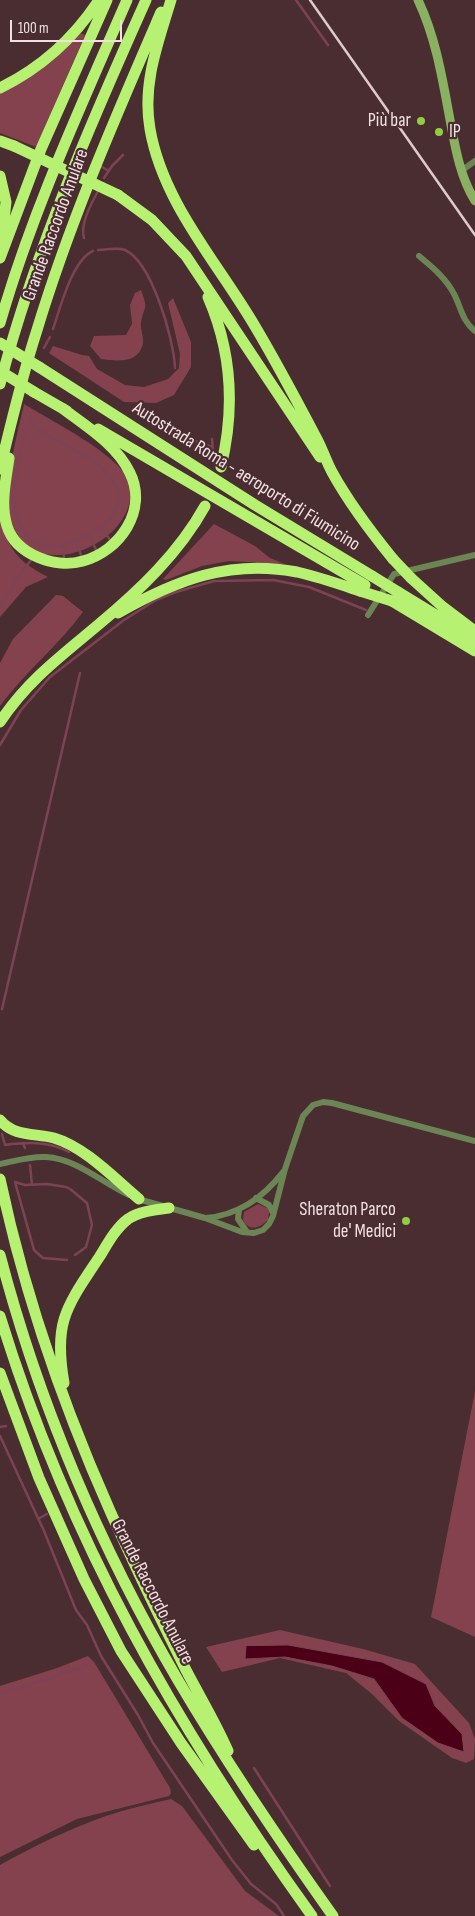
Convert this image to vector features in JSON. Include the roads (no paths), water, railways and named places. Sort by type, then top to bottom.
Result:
[{"type":"highway","points":[[0,88],[33,69],[59,48],[81,26],[99,0]]},
{"type":"highway","name":"Grande Raccordo Anulare","points":[[0,258],[41,149],[107,0]]},
{"type":"highway","name":"Grande Raccordo Anulare","points":[[0,323],[42,200],[128,0]]},
{"type":"highway","name":"Grande Raccordo Anulare","points":[[0,384],[30,286],[60,201],[92,120],[146,0]]},
{"type":"highway","name":"Grande Raccordo Anulare","points":[[0,469],[37,329],[77,215],[117,114],[166,0]]},
{"type":"highway","points":[[172,0],[152,63],[148,88],[150,128],[158,160],[179,206],[244,308],[279,369],[331,470]]},
{"type":"highway","points":[[0,141],[118,195],[152,220],[186,256],[305,437],[331,470],[365,522],[393,559],[437,602],[475,631]]},
{"type":"highway","points":[[0,176],[6,202],[0,254]]},
{"type":"highway","points":[[186,256],[210,300],[227,356],[230,384],[229,420],[221,467]]},
{"type":"highway","name":"Autostrada Roma - aeroporto di Fiumicino","points":[[0,343],[247,500],[366,584]]},
{"type":"highway","name":"Autostrada Roma - aeroporto di Fiumicino","points":[[0,371],[366,584],[395,596],[475,638]]},
{"type":"highway","points":[[17,400],[4,492],[7,526],[17,543],[33,555],[47,560],[73,563],[95,556],[118,539],[132,517],[136,493],[132,476],[120,457],[94,432],[62,408]]},
{"type":"highway","points":[[0,722],[37,676],[99,624],[175,551],[206,506]]},
{"type":"highway","points":[[99,624],[163,588],[224,570],[254,568],[282,570],[366,584],[395,596]]},
{"type":"highway","name":"Autostrada Roma - aeroporto di Fiumicino","points":[[395,596],[475,651]]},
{"type":"highway","points":[[0,1120],[14,1131],[50,1137],[71,1146],[86,1155],[139,1199]]},
{"type":"highway","name":"Grande Raccordo Anulare","points":[[0,1179],[20,1266],[51,1363],[81,1443],[132,1560],[246,1789]]},
{"type":"highway","points":[[81,1443],[65,1389],[61,1364],[60,1336],[67,1309],[75,1293],[122,1224],[148,1211],[169,1208]]},
{"type":"highway","name":"Grande Raccordo Anulare","points":[[0,1255],[27,1346],[47,1402],[76,1477],[106,1545],[137,1606],[179,1681],[246,1789],[333,1916]]},
{"type":"highway","name":"Grande Raccordo Anulare","points":[[0,1316],[22,1383],[52,1462],[105,1581],[144,1654],[192,1736],[240,1812],[312,1916]]},
{"type":"highway","name":"Grande Raccordo Anulare","points":[[0,1373],[39,1478],[84,1579],[128,1663],[219,1799],[299,1898]]},
{"type":"highway","points":[[0,1396],[24,1439]]},
{"type":"main road","points":[[418,0],[436,50],[461,171],[468,190],[475,201]]},
{"type":"street","points":[[461,171],[475,161]]},
{"type":"street","points":[[419,256],[454,293],[466,323],[475,331]]},
{"type":"street","points":[[368,615],[394,574],[475,555]]},
{"type":"street","points":[[0,1164],[46,1157],[67,1161],[114,1188],[139,1199],[247,1232],[263,1230],[268,1226],[273,1216],[285,1169],[302,1116],[309,1108],[323,1102],[475,1141]]},
{"type":"street","points":[[205,1218],[228,1215],[239,1209],[268,1190],[285,1169]]},
{"type":"street","points":[[256,1198],[269,1205],[273,1216]]},
{"type":"street","points":[[239,1209],[238,1219],[247,1232]]},
{"type":"waterway","points":[[296,0],[328,45]]},
{"type":"waterway","points":[[104,178],[123,155]]},
{"type":"waterway","points":[[102,167],[109,171]]},
{"type":"waterway","points":[[84,238],[85,220],[98,191]]},
{"type":"waterway","points":[[98,250],[125,250],[135,257],[144,270],[160,303],[171,339],[175,368]]},
{"type":"waterway","points":[[53,329],[73,274],[79,264],[93,251]]},
{"type":"waterway","points":[[44,348],[50,337]]},
{"type":"waterway","points":[[142,415],[184,437],[212,447]]},
{"type":"waterway","points":[[25,431],[17,470],[14,500],[16,516],[26,534],[40,545],[58,546],[77,540],[108,521],[114,514],[119,500],[114,482],[107,472],[86,456],[37,428],[29,420]]},
{"type":"waterway","points":[[212,439],[213,453]]},
{"type":"waterway","points":[[101,528],[111,541]]},
{"type":"waterway","points":[[89,534],[96,550]]},
{"type":"waterway","points":[[76,541],[81,555]]},
{"type":"waterway","points":[[63,545],[64,557]]},
{"type":"waterway","points":[[0,607],[20,574],[32,559]]},
{"type":"waterway","points":[[0,745],[21,710],[50,677],[124,620],[156,600],[176,592],[214,581],[273,580],[309,587],[366,610]]},
{"type":"waterway","points":[[2,1009],[80,673]]},
{"type":"waterway","points":[[2,1134],[5,1145],[38,1143],[61,1148],[69,1152]]},
{"type":"waterway","points":[[23,1143],[25,1148]]},
{"type":"waterway","points":[[30,1165],[32,1185]]},
{"type":"waterway","points":[[67,1260],[43,1258],[34,1250],[15,1182],[25,1185],[47,1184],[66,1187],[87,1203],[92,1225],[86,1247],[75,1255]]},
{"type":"waterway","points":[[0,1427],[6,1426]]},
{"type":"waterway","points":[[0,1436],[44,1531],[76,1610],[87,1625],[101,1656],[153,1743],[232,1860],[251,1884],[276,1904],[284,1916]]},
{"type":"waterway","points":[[38,1519],[47,1514]]},
{"type":"waterway","points":[[0,1694],[89,1665]]},
{"type":"waterway","points":[[254,1768],[330,1886]]},
{"type":"railway","points":[[310,0],[475,235]]},
{"type":"place","name":"Più bar","points":[[421,121]]},
{"type":"place","name":"IP","points":[[439,132]]},
{"type":"place","name":"Sheraton Parco de' Medici","points":[[406,1221]]}]
